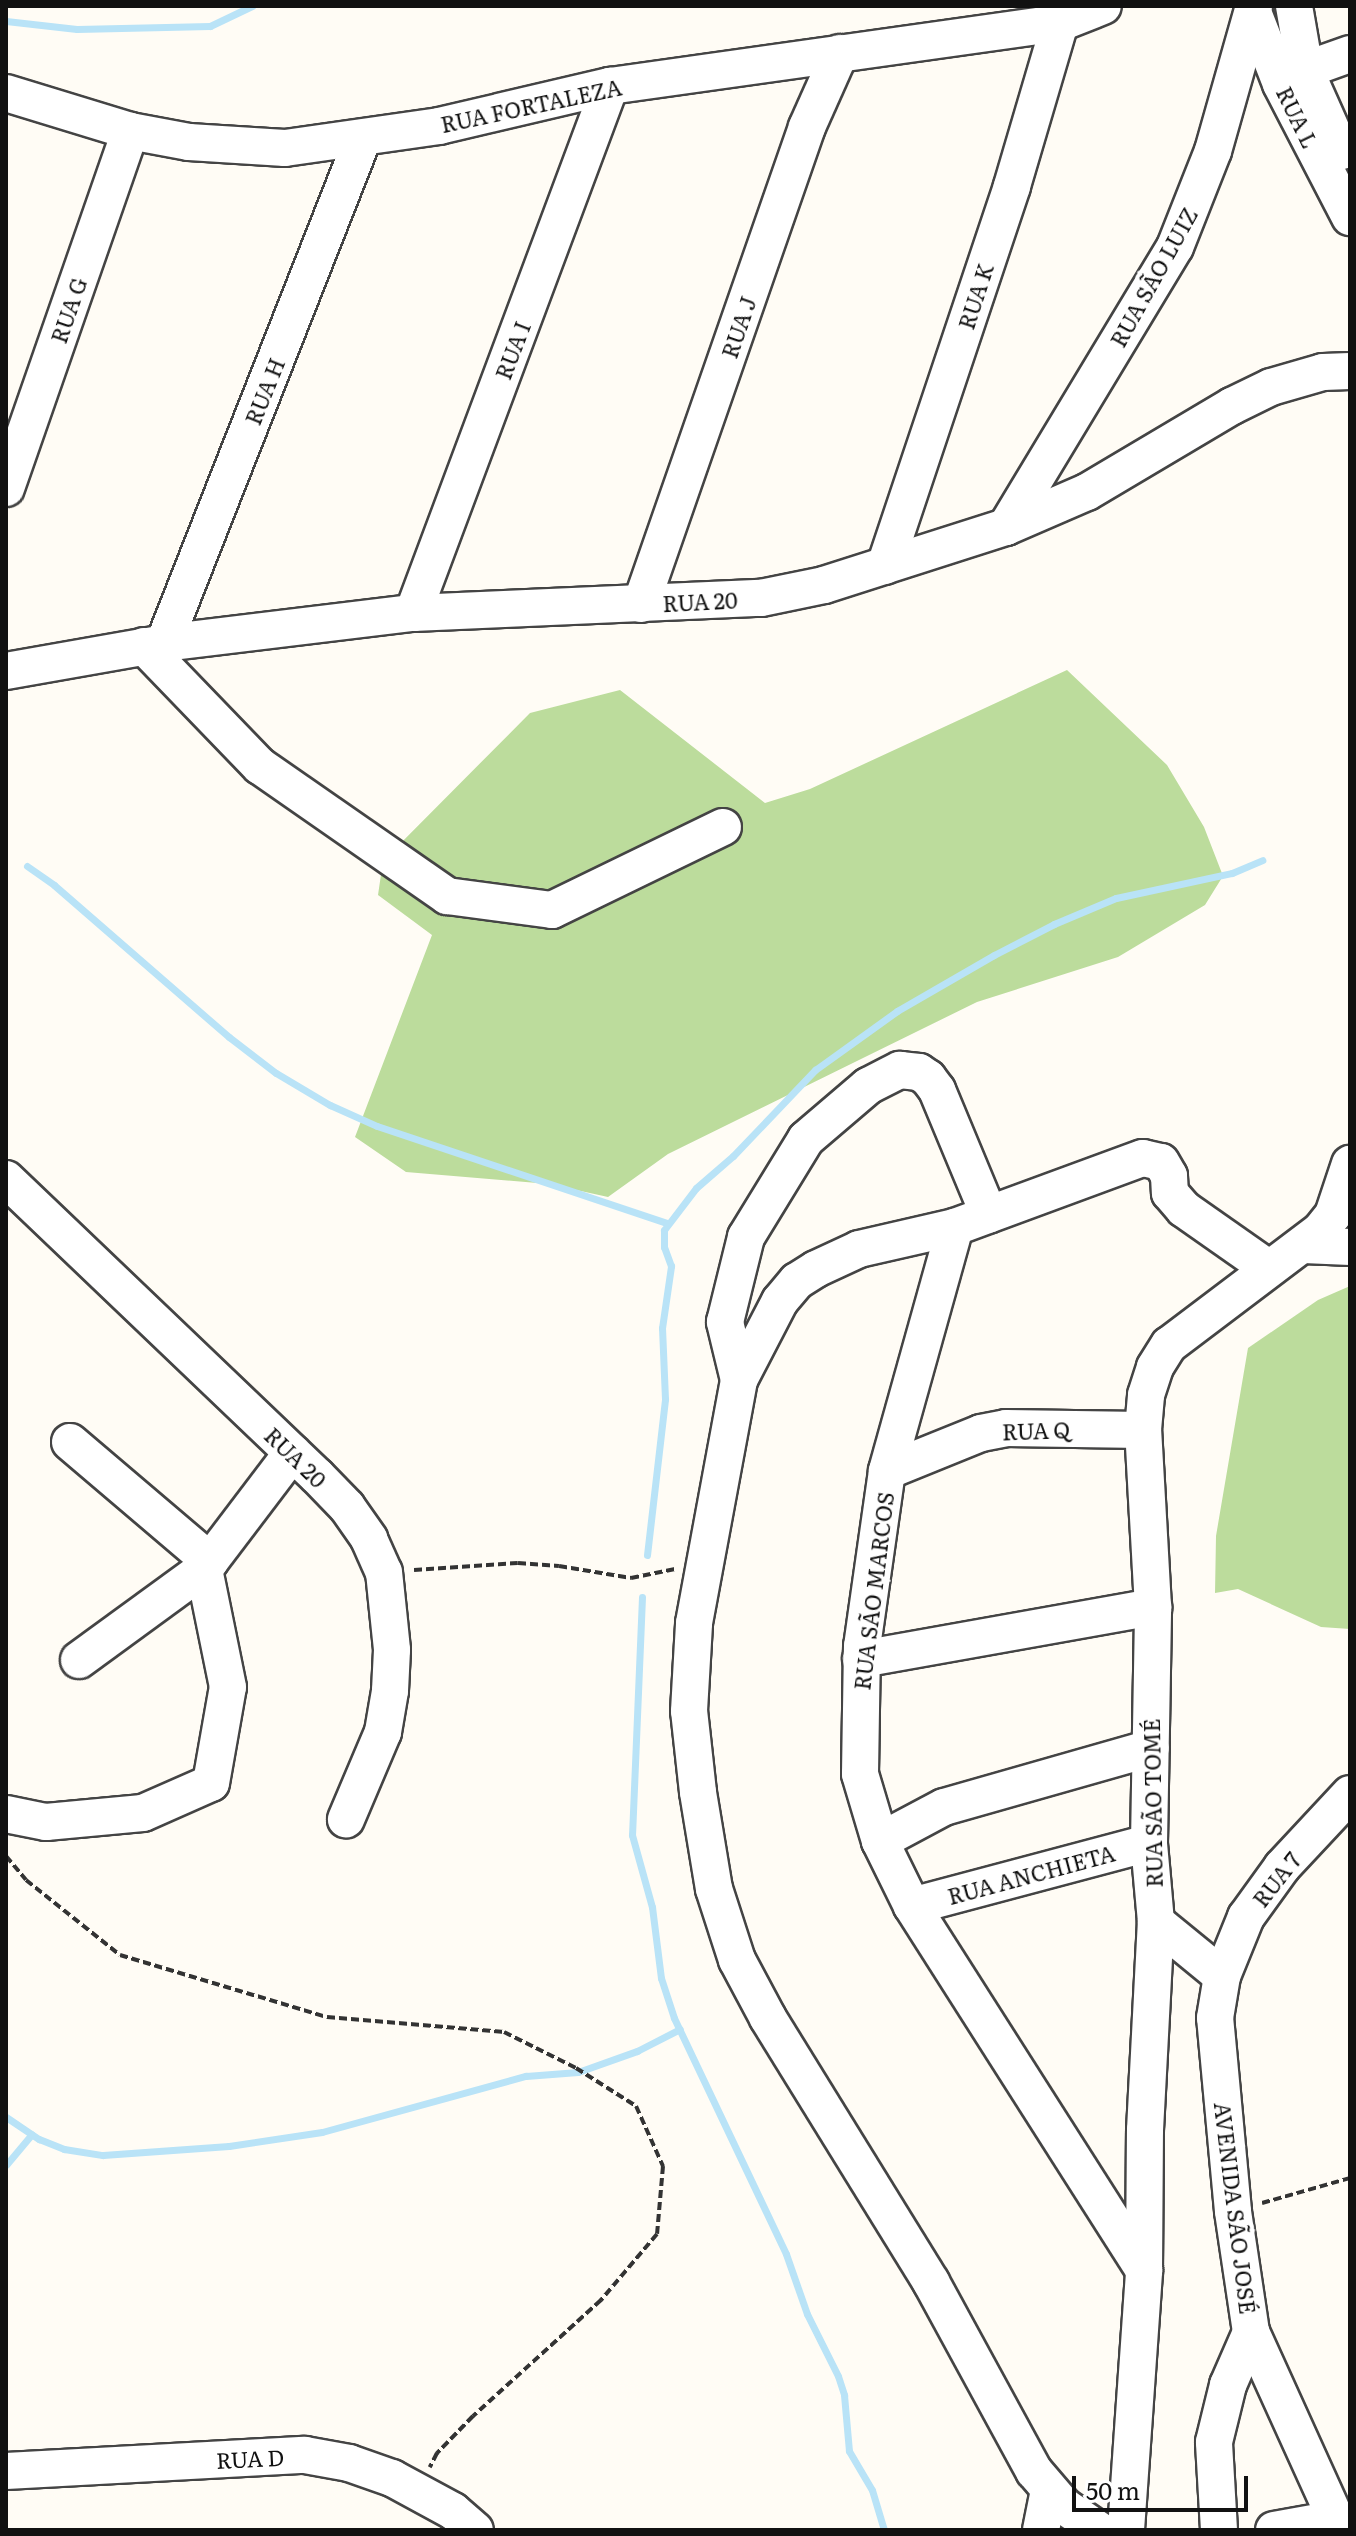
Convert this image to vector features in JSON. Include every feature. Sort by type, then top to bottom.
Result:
[{"type":"street","points":[[1060,23],[1103,6]]},
{"type":"street","points":[[1294,6],[1305,70],[1332,135],[1350,167]]},
{"type":"street","name":"RUA L","points":[[1254,9],[1281,84],[1350,217]]},
{"type":"street","name":"RUA SÃO LUIZ","points":[[1006,527],[1175,247],[1213,151],[1254,9]]},
{"type":"street","name":"RUA FORTALEZA","points":[[6,93],[130,131],[189,142],[285,148],[439,126],[610,86],[840,53],[1019,17],[1060,23]]},
{"type":"street","name":"RUA K","points":[[885,566],[1012,186],[1060,23]]},
{"type":"street","name":"RUA J","points":[[641,604],[807,127],[840,53]]},
{"type":"street","points":[[1305,70],[1350,54]]},
{"type":"street","name":"RUA I","points":[[413,613],[610,86]]},
{"type":"street","name":"RUA G","points":[[6,488],[130,131]]},
{"type":"street","name":"RUA H","points":[[154,645],[363,138]]},
{"type":"street","name":"RUA 20","points":[[6,671],[154,645],[413,613],[761,598],[824,585],[1006,527],[1087,492],[1220,412],[1271,387],[1323,372],[1350,371]]},
{"type":"street","points":[[154,645],[260,766],[447,896],[552,910],[723,827]]},
{"type":"street","points":[[739,1380],[725,1322],[746,1237],[806,1139],[868,1086],[900,1070],[910,1069],[928,1078],[937,1090],[989,1215]]},
{"type":"street","points":[[1099,2530],[1083,2522],[1049,2490],[1013,2434],[931,2282],[768,2018],[737,1960],[714,1889],[689,1711],[694,1623],[739,1380],[780,1301],[797,1281],[859,1249],[955,1227],[1128,1163],[1154,1158],[1166,1168],[1170,1193],[1184,1209],[1268,1268]]},
{"type":"street","name":"RUA SÃO TOMÉ","points":[[1126,2530],[1131,2420],[1144,2270],[1145,2130],[1156,1922],[1149,1843],[1153,1607],[1143,1430],[1146,1395],[1155,1367],[1169,1345],[1268,1268],[1304,1245],[1333,1215],[1350,1164]]},
{"type":"street","name":"RUA 20","points":[[6,1179],[347,1507],[369,1539],[384,1572],[392,1650],[390,1691],[383,1732],[346,1819]]},
{"type":"street","name":"RUA SÃO MARCOS","points":[[955,1227],[887,1471],[861,1659],[860,1774],[880,1841],[912,1906],[1144,2270]]},
{"type":"street","points":[[1304,1245],[1350,1247]]},
{"type":"street","name":"RUA Q","points":[[887,1471],[981,1433],[1006,1428],[1143,1430]]},
{"type":"street","points":[[6,1814],[46,1822],[143,1813],[211,1783],[228,1687],[207,1565],[70,1442]]},
{"type":"street","points":[[79,1660],[207,1565],[292,1453]]},
{"type":"street","points":[[861,1659],[1153,1607]]},
{"type":"street","points":[[880,1841],[944,1807],[1151,1748]]},
{"type":"street","name":"RUA 7","points":[[1222,1976],[1246,1917],[1282,1867],[1350,1794]]},
{"type":"street","name":"RUA ANCHIETA","points":[[912,1906],[1149,1843]]},
{"type":"street","points":[[1156,1922],[1222,1976]]},
{"type":"street","name":"AVENIDA SÃO JOSÉ","points":[[1219,2530],[1214,2442],[1228,2385],[1251,2332],[1233,2211],[1215,2018],[1222,1976]]},
{"type":"street","points":[[1251,2332],[1342,2525],[1274,2530]]},
{"type":"street","name":"RUA D","points":[[6,2471],[305,2455],[349,2463],[419,2490],[453,2511],[475,2530]]},
{"type":"street","points":[[1041,2530],[1049,2490]]},
{"type":"path","points":[[384,1572],[518,1563],[559,1566],[631,1578],[703,1564]]},
{"type":"path","points":[[6,1856],[26,1880],[120,1955],[327,2017],[504,2032],[576,2068],[636,2106],[663,2166],[657,2234],[601,2300],[437,2453],[419,2490]]},
{"type":"path","points":[[1233,2211],[1350,2178]]},
{"type":"green space","points":[[1067,670],[1167,765],[1204,827],[1223,876],[1205,905],[1118,957],[977,1002],[668,1154],[608,1197],[549,1184],[406,1172],[355,1137],[432,935],[378,895],[383,861],[530,713],[620,690],[765,803],[810,789]]},
{"type":"green space","points":[[1350,1286],[1350,1629],[1321,1627],[1238,1589],[1215,1593],[1216,1536],[1248,1348],[1318,1300]]},
{"type":"waterway","points":[[6,21],[77,29],[210,26],[252,6]]},
{"type":"waterway","points":[[647,1555],[665,1399],[662,1328],[671,1266],[664,1247],[664,1230],[696,1188],[733,1156],[815,1070],[897,1011],[1054,924],[1116,898],[1232,873],[1262,860]]},
{"type":"waterway","points":[[27,866],[54,885],[229,1037],[276,1073],[330,1105],[377,1126],[667,1223]]},
{"type":"waterway","points":[[642,1597],[632,1835],[652,1907],[661,1978],[674,2018],[786,2254],[807,2314],[838,2376],[844,2395],[849,2451],[872,2490],[884,2530]]},
{"type":"waterway","points":[[6,2117],[39,2139],[64,2149],[103,2155],[229,2146],[322,2132],[526,2076],[578,2072],[637,2051],[680,2029]]},
{"type":"waterway","points":[[6,2165],[32,2134]]}]
